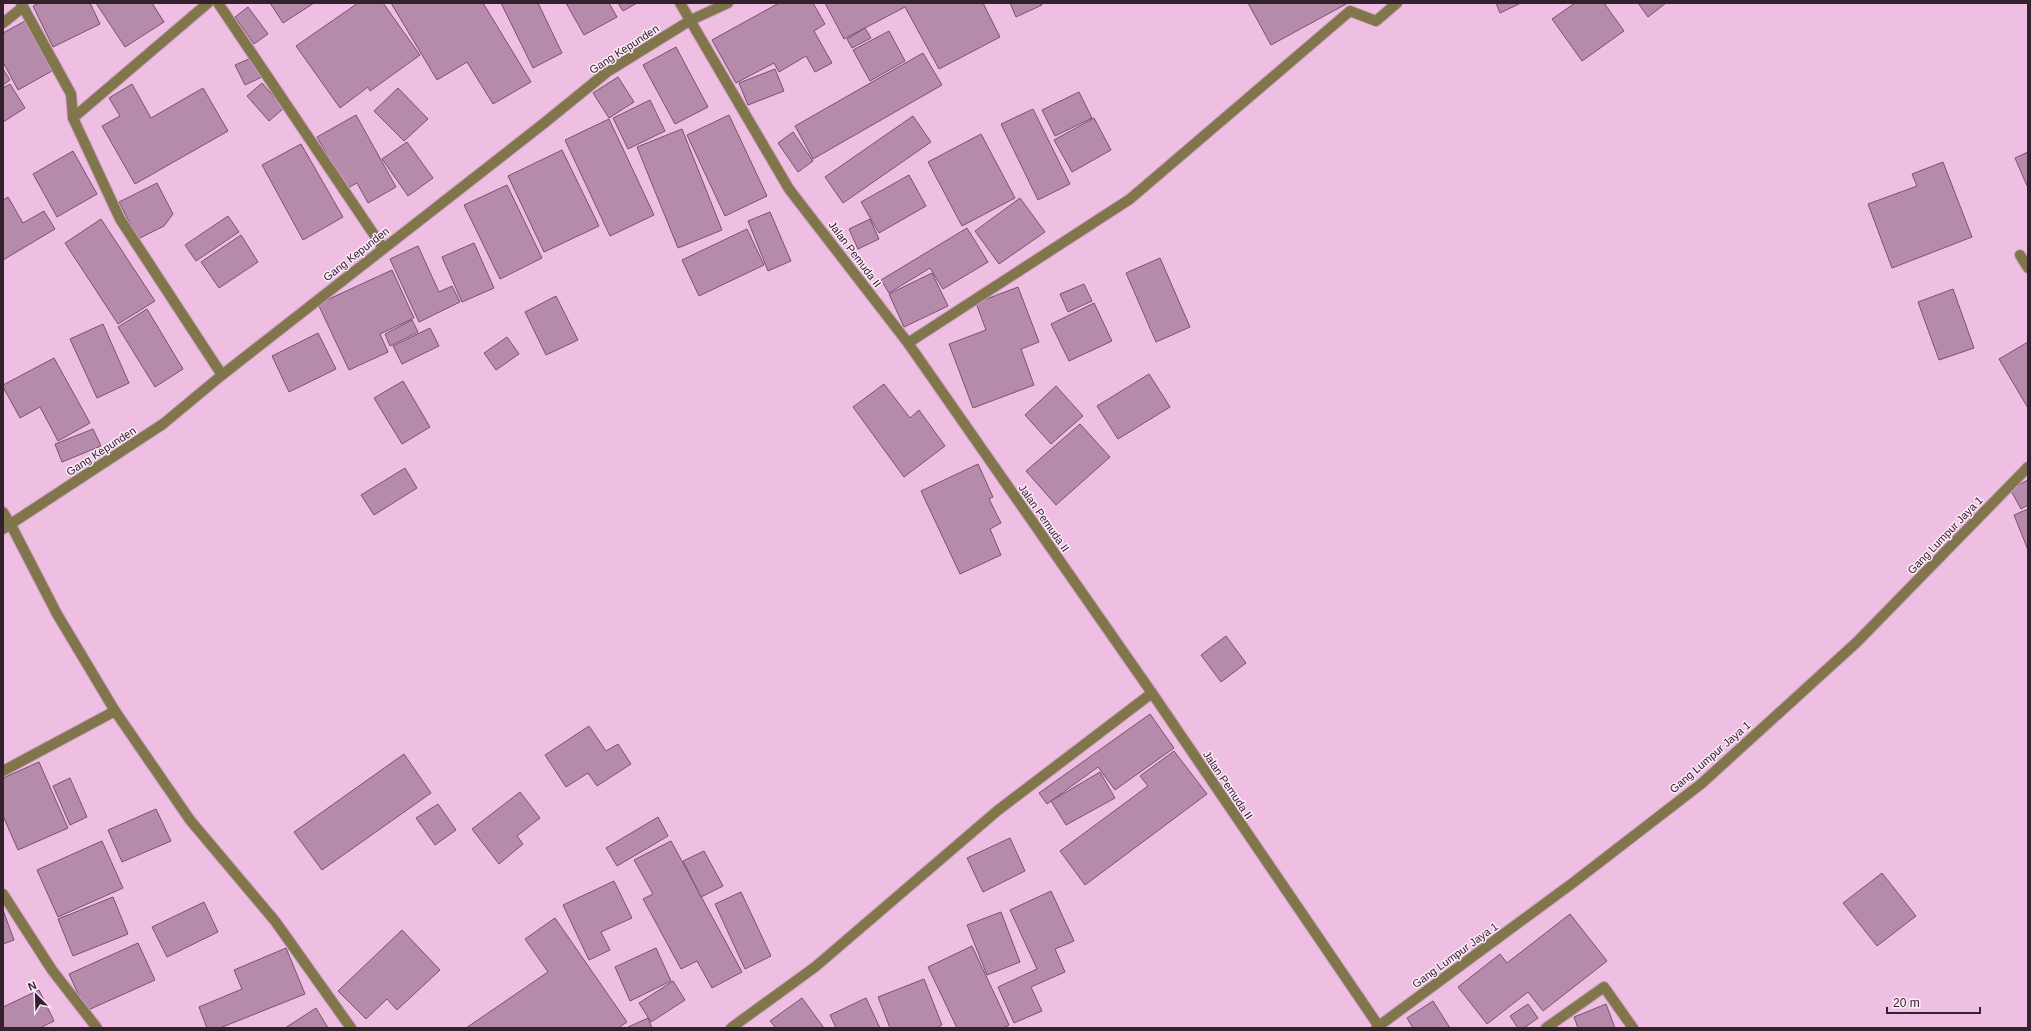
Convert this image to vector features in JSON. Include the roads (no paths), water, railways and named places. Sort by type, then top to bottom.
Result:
[{"type":"street","points":[[73,118],[208,3]]},
{"type":"street","points":[[218,3],[383,248]]},
{"type":"street","name":"Jalan Pemuda II","points":[[680,3],[789,189],[908,343],[1152,693],[1378,1027]]},
{"type":"street","name":"Gang Kepunden","points":[[7,527],[163,424],[222,375],[543,124],[607,72],[691,20],[728,3]]},
{"type":"street","points":[[908,343],[1130,198],[1350,11],[1376,21],[1397,3]]},
{"type":"street","points":[[3,23],[22,5],[71,94],[73,118],[120,219],[222,375]]},
{"type":"street","points":[[2020,255],[2028,268]]},
{"type":"street","name":"Gang Lumpur Jaya 1","points":[[1378,1027],[1574,882],[1701,784],[1857,642],[2028,467]]},
{"type":"street","points":[[3,512],[7,527],[115,711],[190,820],[275,921],[351,1028]]},
{"type":"street","points":[[731,1028],[815,967],[997,811],[1152,693]]},
{"type":"street","points":[[3,771],[115,711]]},
{"type":"street","points":[[3,894],[52,970],[97,1028]]},
{"type":"street","points":[[1546,1028],[1604,987],[1633,1028]]}]
